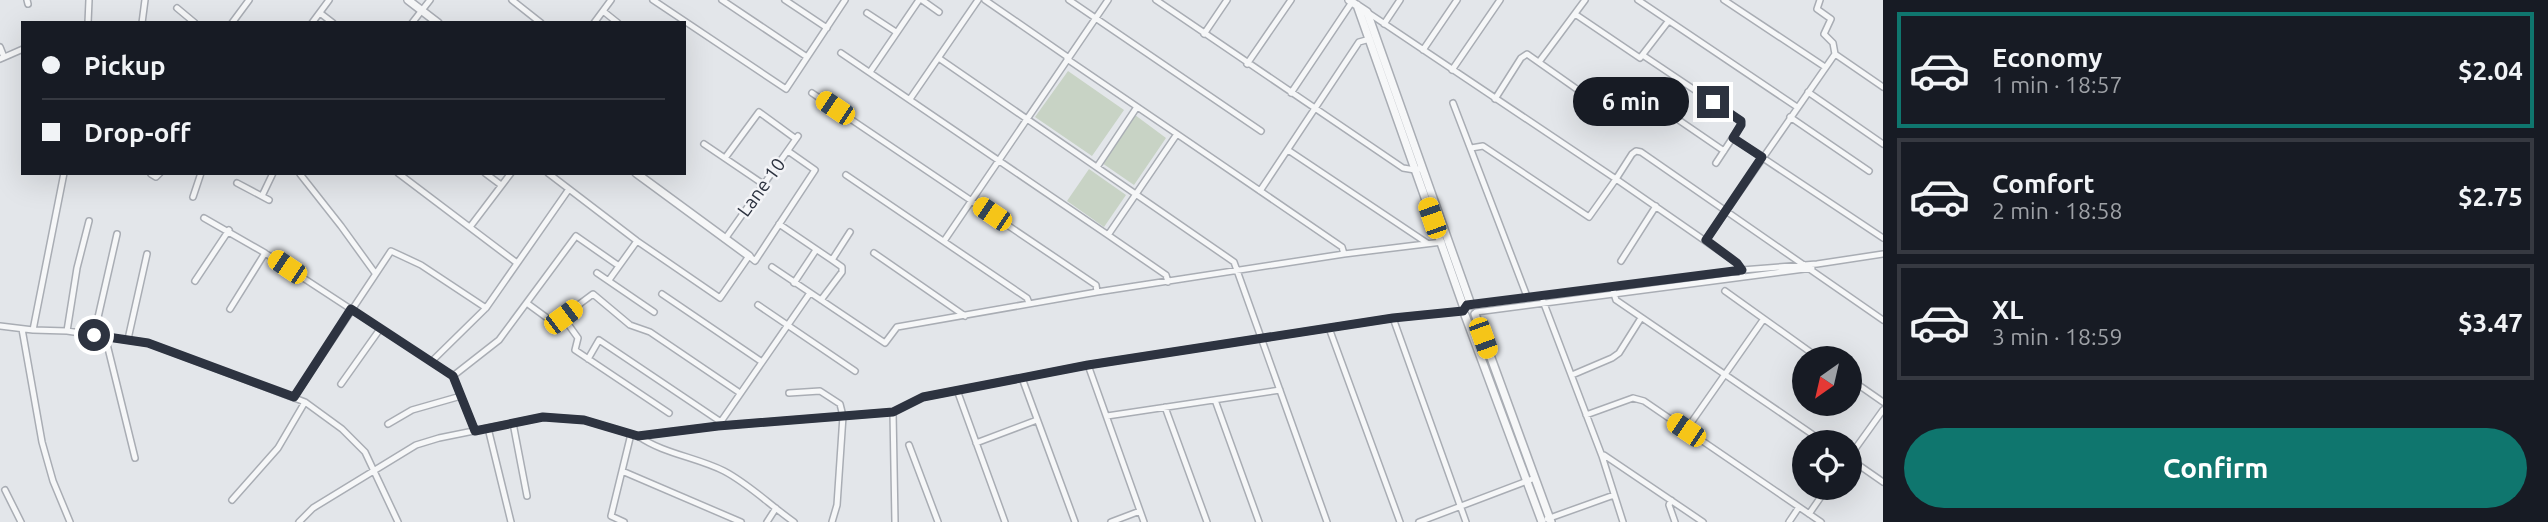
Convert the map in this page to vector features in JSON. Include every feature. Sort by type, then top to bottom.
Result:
[{"type":"street","points":[[88,21],[89,0]]},
{"type":"street","points":[[142,21],[145,0]]},
{"type":"street","points":[[233,21],[249,0]]},
{"type":"street","points":[[314,21],[329,0]]},
{"type":"street","points":[[408,0],[436,21]]},
{"type":"street","points":[[414,21],[430,0]]},
{"type":"street","points":[[512,0],[538,21]]},
{"type":"street","points":[[596,21],[611,0]]},
{"type":"street","points":[[653,0],[684,21]]},
{"type":"street","points":[[722,0],[807,57]]},
{"type":"street","points":[[785,0],[827,28]]},
{"type":"street","points":[[686,22],[783,88],[790,86],[845,0]]},
{"type":"street","points":[[870,72],[920,0],[939,12]]},
{"type":"street","points":[[910,99],[978,0]]},
{"type":"street","points":[[985,0],[1342,247],[1344,254]]},
{"type":"street","points":[[1069,0],[1261,131]]},
{"type":"street","points":[[944,242],[1108,0]]},
{"type":"street","points":[[1156,0],[1164,2],[1247,64],[1403,168],[1418,169]]},
{"type":"street","points":[[1204,34],[1227,0]]},
{"type":"street","points":[[1247,64],[1291,0]]},
{"type":"street","points":[[1384,24],[1400,0]]},
{"type":"street","points":[[1423,50],[1457,0]]},
{"type":"street","points":[[1452,70],[1500,0]]},
{"type":"street","points":[[1539,62],[1585,0]]},
{"type":"street","points":[[1638,0],[1797,107]]},
{"type":"street","points":[[1724,0],[1825,67]]},
{"type":"street","points":[[1820,0],[1817,9],[1831,19],[1824,33],[1833,43],[1835,54],[1883,87]]},
{"type":"street","points":[[1291,93],[1353,3]]},
{"type":"street","points":[[1353,3],[1706,240],[1737,263],[1743,277]]},
{"type":"street","points":[[1353,3],[1372,38]]},
{"type":"street","points":[[177,8],[193,21]]},
{"type":"street","points":[[603,11],[616,21]]},
{"type":"street","points":[[1367,12],[1372,38],[1418,169],[1546,521],[1614,495]]},
{"type":"street","points":[[320,13],[330,21]]},
{"type":"street","points":[[867,13],[896,32]]},
{"type":"street","points":[[1575,14],[1637,57],[1644,55],[1667,23]]},
{"type":"street","points":[[1260,191],[1359,42],[1372,38]]},
{"type":"street","points":[[0,47],[2,58],[21,50]]},
{"type":"street","points":[[841,53],[1166,275],[1168,282]]},
{"type":"street","points":[[1706,240],[1835,54]]},
{"type":"street","points":[[1495,99],[1524,55],[1539,62],[1588,97]]},
{"type":"street","points":[[1644,55],[1741,121],[1716,163]]},
{"type":"street","points":[[940,59],[1230,259],[1238,271],[1327,522]]},
{"type":"street","points":[[1632,88],[1724,151]]},
{"type":"street","points":[[1808,92],[1883,144]]},
{"type":"street","points":[[812,93],[1096,285],[1097,292]]},
{"type":"street","points":[[1453,103],[1528,299]]},
{"type":"street","points":[[1097,167],[1137,107]]},
{"type":"street","name":"Lane 10","points":[[725,158],[759,112],[797,137],[725,239]]},
{"type":"street","points":[[1790,117],[1869,171]]},
{"type":"street","points":[[1108,235],[1177,135]]},
{"type":"street","points":[[1733,138],[1883,238]]},
{"type":"street","points":[[704,144],[763,184]]},
{"type":"street","points":[[1471,148],[1483,146],[1589,217],[1632,154],[1636,151],[1642,152],[1883,320]]},
{"type":"street","points":[[1288,150],[1427,243]]},
{"type":"street","points":[[639,175],[755,261],[815,170],[788,151]]},
{"type":"street","points":[[33,330],[64,175]]},
{"type":"street","points":[[193,197],[200,175]]},
{"type":"street","points":[[262,196],[272,175]]},
{"type":"street","points":[[301,175],[375,273]]},
{"type":"street","points":[[401,175],[517,263]]},
{"type":"street","points":[[488,175],[501,185]]},
{"type":"street","points":[[470,227],[509,175]]},
{"type":"street","points":[[551,175],[637,241],[720,298],[749,257]]},
{"type":"street","points":[[846,175],[1027,298],[1029,303]]},
{"type":"street","points":[[237,183],[270,200]]},
{"type":"street","points":[[431,362],[486,308],[569,189]]},
{"type":"street","points":[[1620,261],[1656,206]]},
{"type":"street","points":[[204,218],[229,230],[453,376],[475,431]]},
{"type":"street","points":[[67,331],[77,268],[89,221]]},
{"type":"street","points":[[779,224],[842,267],[842,272],[821,300]]},
{"type":"street","points":[[195,281],[229,230]]},
{"type":"street","points":[[832,260],[850,233]]},
{"type":"street","points":[[94,335],[117,234]]},
{"type":"street","points":[[453,376],[499,340],[576,236],[619,266]]},
{"type":"street","points":[[609,280],[637,241]]},
{"type":"street","points":[[772,267],[885,343],[897,327],[1029,303],[1344,254],[1444,242]]},
{"type":"street","points":[[794,283],[816,250]]},
{"type":"street","points":[[294,397],[389,253],[394,252],[421,265],[486,308]]},
{"type":"street","points":[[230,309],[265,253]]},
{"type":"street","points":[[874,253],[965,316]]},
{"type":"street","points":[[128,339],[147,254]]},
{"type":"street","points":[[635,435],[719,424],[893,412],[923,397],[957,390],[1088,365],[1262,337],[1543,300],[1612,287],[1883,254]]},
{"type":"street","points":[[1470,310],[1528,299],[1614,295],[1811,268],[1817,264]]},
{"type":"street","points":[[597,273],[654,312]]},
{"type":"street","points":[[1612,287],[1616,300],[1805,430]]},
{"type":"street","points":[[1725,292],[1801,346]]},
{"type":"street","points":[[719,424],[810,293]]},
{"type":"street","points":[[528,304],[554,323],[593,294],[630,325],[650,332],[740,393]]},
{"type":"street","points":[[662,294],[762,362]]},
{"type":"street","points":[[1543,300],[1602,456],[1623,522]]},
{"type":"street","points":[[758,305],[855,371]]},
{"type":"street","points":[[563,317],[578,338],[575,350],[669,413]]},
{"type":"street","points":[[1393,318],[1466,522]]},
{"type":"street","points":[[1572,375],[1619,353],[1641,318]]},
{"type":"street","points":[[1686,430],[1763,320]]},
{"type":"street","points":[[0,326],[67,331],[148,343],[305,402],[342,429],[365,452],[398,522]]},
{"type":"street","points":[[1329,328],[1400,522]]},
{"type":"street","points":[[22,329],[42,442],[69,522]]},
{"type":"street","points":[[341,384],[380,329]]},
{"type":"street","points":[[105,336],[135,458]]},
{"type":"street","points":[[588,359],[599,340],[719,424]]},
{"type":"street","points":[[1088,365],[1144,522]]},
{"type":"street","points":[[1022,377],[1075,522]]},
{"type":"street","points":[[1862,387],[1883,402]]},
{"type":"street","points":[[957,390],[1005,522]]},
{"type":"street","points":[[1107,416],[1280,390]]},
{"type":"street","points":[[789,393],[820,391],[839,404],[843,416],[837,505],[832,522]]},
{"type":"street","points":[[388,424],[412,410],[461,396]]},
{"type":"street","points":[[1586,415],[1633,398],[1644,401],[1821,522]]},
{"type":"street","points":[[1215,400],[1259,522]]},
{"type":"street","points":[[232,500],[278,448],[305,402]]},
{"type":"street","points":[[1165,408],[1207,522]]},
{"type":"street","points":[[1862,441],[1883,410]]},
{"type":"street","points":[[893,412],[895,522]]},
{"type":"street","points":[[299,522],[313,508],[416,445],[543,417],[584,420],[635,435],[653,446],[708,463],[728,473],[794,522]]},
{"type":"street","points":[[976,443],[1037,420]]},
{"type":"street","points":[[513,423],[527,496]]},
{"type":"street","points":[[488,428],[511,522]]},
{"type":"street","points":[[624,522],[611,516],[622,471],[635,435]]},
{"type":"street","points":[[909,444],[938,522]]},
{"type":"street","points":[[1602,456],[1703,522]]},
{"type":"street","points":[[1862,467],[1883,482]]},
{"type":"street","points":[[622,471],[737,521]]},
{"type":"street","points":[[1419,522],[1532,479]]},
{"type":"street","points":[[5,490],[21,522]]},
{"type":"street","points":[[1671,500],[1669,505],[1675,522]]},
{"type":"street","points":[[1809,514],[1819,500]]},
{"type":"street","points":[[1789,522],[1799,507]]},
{"type":"street","points":[[767,522],[776,508]]},
{"type":"street","points":[[1111,522],[1140,511]]},
{"type":"green space","points":[[1068,71],[1124,110],[1092,156],[1035,117]]},
{"type":"green space","points":[[1135,115],[1166,138],[1134,185],[1102,163]]},
{"type":"green space","points":[[1089,169],[1126,195],[1104,227],[1067,201]]},
{"type":"route","points":[[94,335],[148,343],[294,397],[351,309],[453,376],[475,431],[543,417],[584,420],[638,436],[718,426],[893,412],[923,397],[1088,365],[1393,318],[1463,311],[1471,304],[1474,306],[1742,270],[1737,263],[1706,240],[1762,157],[1733,138],[1741,121],[1713,102]]}]
